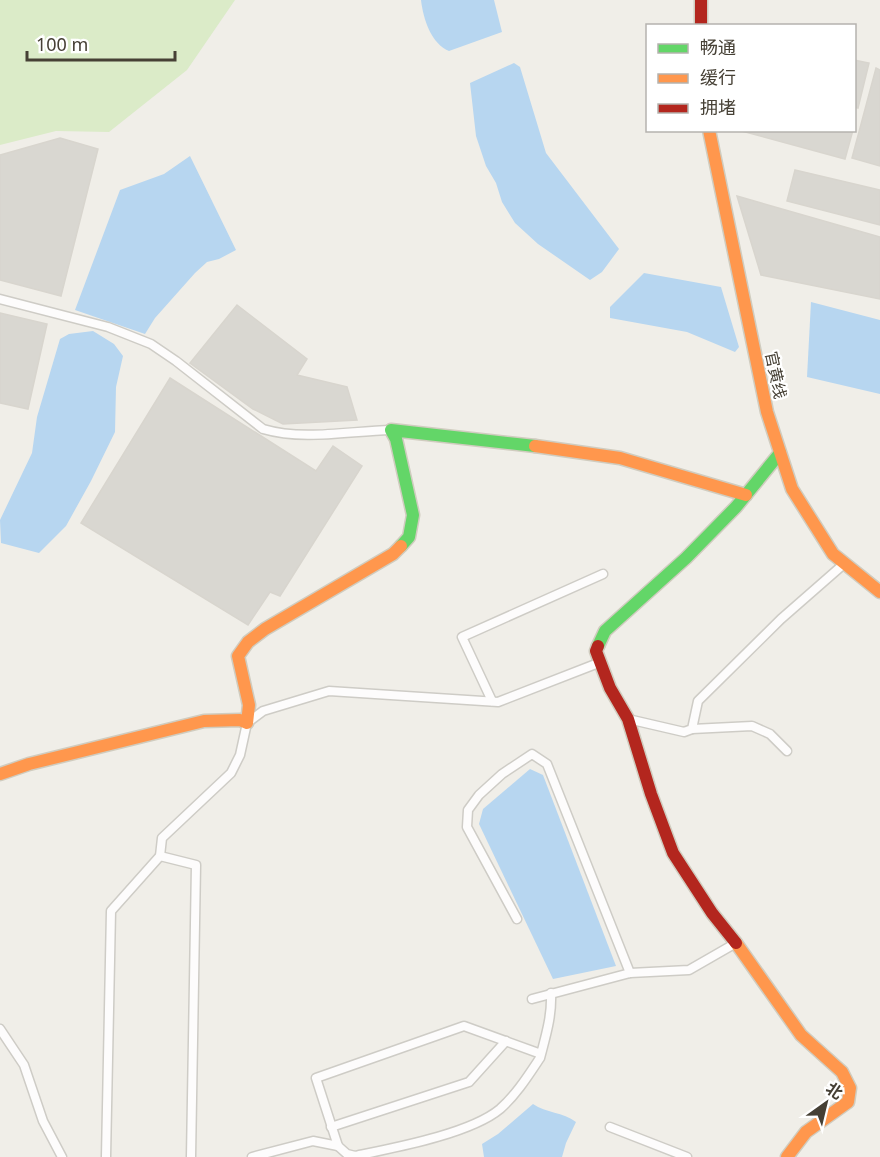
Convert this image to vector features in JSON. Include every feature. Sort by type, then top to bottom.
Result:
[{"type":"street","points":[[700,0],[701,24]]},
{"type":"street","name":"官黄线","points":[[709,132],[767,412],[792,489],[833,554],[880,592]]},
{"type":"street","points":[[0,299],[108,327],[152,344],[263,429],[278,433],[314,435],[391,430],[522,444],[620,458],[746,495]]},
{"type":"street","points":[[106,1157],[111,911],[160,856],[162,838],[231,773],[240,755],[247,723],[249,705],[238,656],[248,642],[265,629],[393,554],[409,537],[414,515],[396,439],[391,430]]},
{"type":"street","points":[[780,453],[746,495],[686,558],[605,631],[596,651],[610,688],[628,719],[651,794],[673,853],[712,913],[750,960],[801,1035],[842,1072],[850,1088],[848,1102],[817,1121],[795,1143],[787,1157]]},
{"type":"street","points":[[692,729],[698,701],[781,619],[845,563]]},
{"type":"street","points":[[492,701],[462,637],[603,574]]},
{"type":"street","points":[[247,723],[263,711],[329,691],[498,702],[600,662]]},
{"type":"street","points":[[628,719],[684,732],[723,726],[752,726],[770,734],[787,752]]},
{"type":"street","points":[[0,774],[29,764],[204,721],[240,720],[247,723]]},
{"type":"street","points":[[517,919],[467,827],[468,810],[479,795],[502,774],[532,754],[547,764],[630,973]]},
{"type":"street","points":[[160,856],[196,865],[191,1157]]},
{"type":"street","points":[[532,999],[630,973],[689,970],[736,943]]},
{"type":"street","points":[[252,1157],[313,1141],[338,1146],[347,1154],[355,1156],[424,1141],[473,1123],[499,1110],[525,1082],[541,1054],[552,1013],[551,993]]},
{"type":"street","points":[[338,1146],[316,1078],[464,1026],[541,1054]]},
{"type":"street","points":[[0,1029],[24,1065],[42,1121],[62,1157]]},
{"type":"street","points":[[332,1126],[469,1082],[506,1041]]},
{"type":"street","points":[[610,1127],[687,1157]]},
{"type":"green space","points":[[0,0],[235,0],[187,70],[109,132],[56,131],[0,145]]},
{"type":"water","points":[[421,0],[494,0],[502,32],[449,51],[437,43],[433,37],[426,22]]},
{"type":"water","points":[[514,63],[520,67],[546,153],[619,249],[602,272],[590,280],[538,244],[515,223],[502,202],[496,183],[486,166],[476,136],[470,83]]},
{"type":"water","points":[[190,156],[236,250],[219,259],[207,262],[195,273],[155,318],[145,334],[75,310],[120,190],[164,174]]},
{"type":"water","points":[[644,273],[721,287],[739,347],[735,352],[687,332],[610,318],[610,307]]},
{"type":"water","points":[[811,302],[880,320],[880,394],[807,377]]},
{"type":"water","points":[[93,331],[114,344],[123,356],[116,387],[115,432],[66,526],[39,553],[1,543],[0,520],[32,453],[37,417],[60,339],[69,334]]},
{"type":"water","points":[[530,769],[543,775],[616,966],[553,979],[479,824],[483,809]]},
{"type":"water","points":[[533,1104],[576,1122],[562,1157],[484,1157],[482,1144],[498,1134]]},
{"type":"building","points":[[856,60],[869,63],[858,108],[856,108]]},
{"type":"building","points":[[876,68],[880,70],[880,166],[852,158]]},
{"type":"building","points":[[745,132],[852,132],[845,159]]},
{"type":"building","points":[[60,138],[98,149],[61,296],[0,280],[0,155]]},
{"type":"building","points":[[795,170],[880,190],[880,225],[787,201]]},
{"type":"building","points":[[737,196],[880,237],[880,299],[761,275]]},
{"type":"building","points":[[237,305],[307,359],[297,375],[347,387],[357,420],[283,424],[253,409],[190,363]]},
{"type":"building","points":[[0,313],[47,324],[28,409],[0,403]]},
{"type":"building","points":[[170,378],[316,471],[333,446],[362,466],[280,596],[270,592],[248,625],[81,523]]},
{"type":"traffic: fast","points":[[401,546],[409,537],[413,515],[396,439],[391,430],[535,446]]},
{"type":"traffic: fast","points":[[598,646],[605,631],[686,558],[736,507],[780,453]]},
{"type":"traffic: slow","points":[[709,132],[767,412],[792,489],[833,554],[880,592]]},
{"type":"traffic: slow","points":[[535,446],[620,458],[746,495]]},
{"type":"traffic: slow","points":[[0,774],[29,764],[204,721],[240,720],[247,723],[249,705],[238,656],[248,642],[265,629],[393,554],[401,546]]},
{"type":"traffic: slow","points":[[736,943],[801,1035],[842,1072],[850,1088],[848,1102],[806,1132],[787,1157]]},
{"type":"traffic: jam","points":[[701,0],[701,24]]},
{"type":"traffic: jam","points":[[598,646],[596,651],[610,688],[628,719],[651,794],[673,853],[712,913],[736,943]]}]
